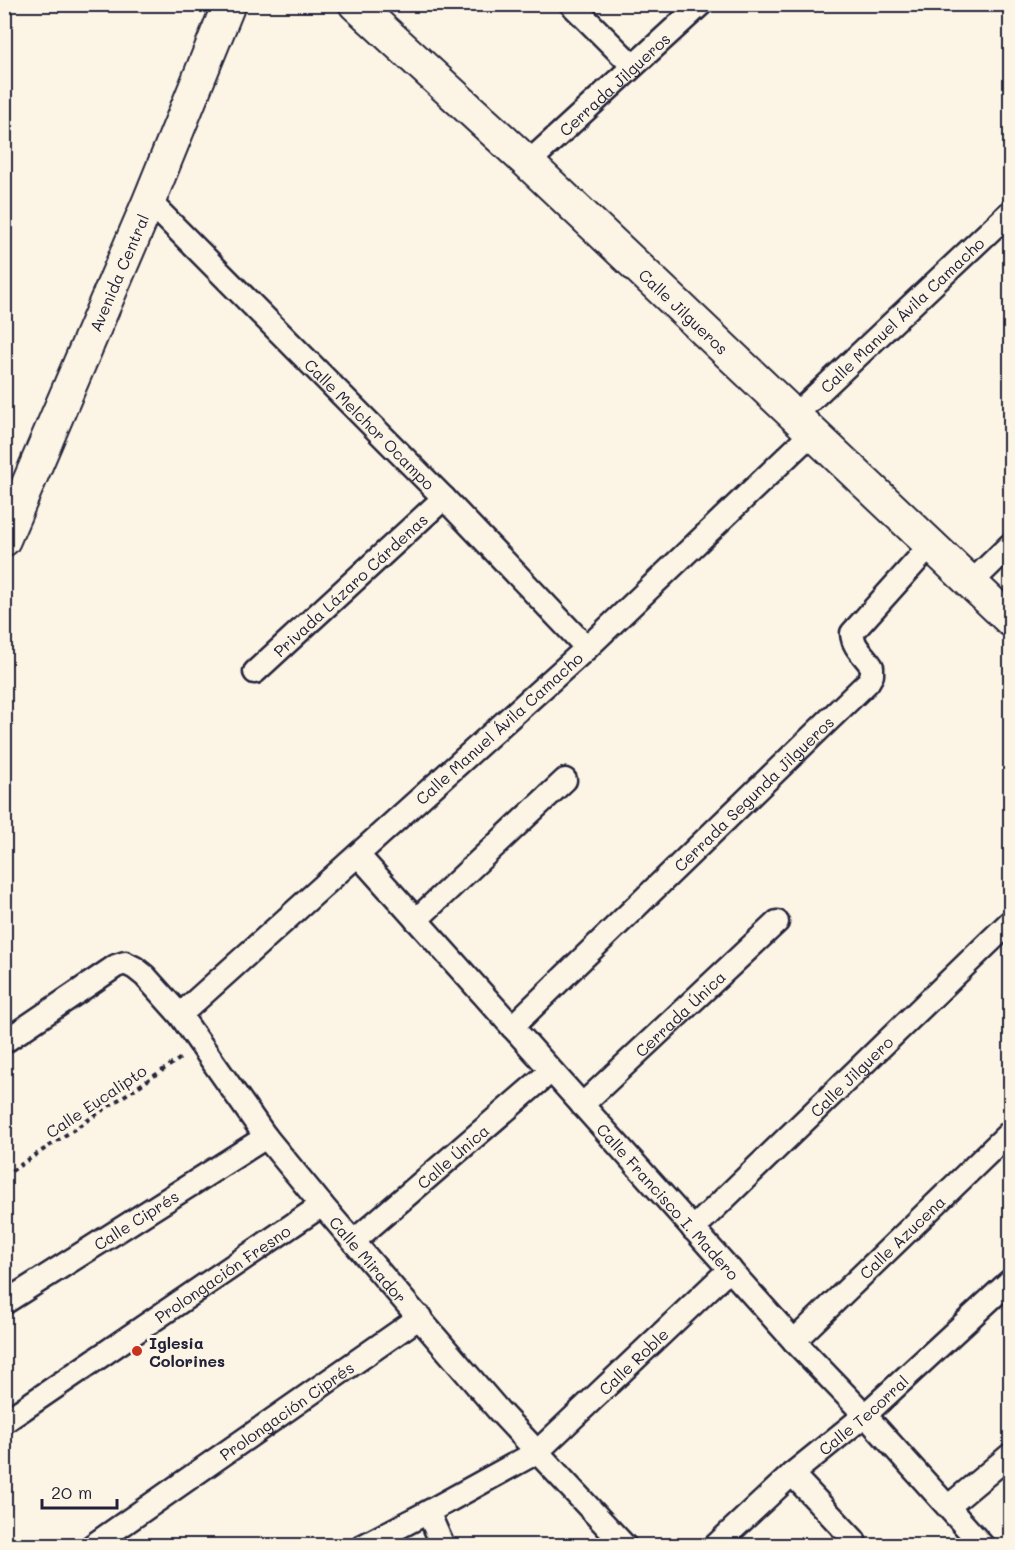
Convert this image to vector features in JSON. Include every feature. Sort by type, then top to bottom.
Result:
[{"type":"street","name":"Avenida Central","points":[[4,540],[149,201],[229,4]]},
{"type":"street","name":"Calle Jilgueros","points":[[355,4],[528,163],[1011,620]]},
{"type":"street","points":[[571,4],[633,66]]},
{"type":"street","name":"Cerrada Jilgueros","points":[[528,163],[701,4]]},
{"type":"street","name":"Calle Melchor Ocampo","points":[[149,201],[444,498],[588,648]]},
{"type":"street","name":"Calle Manuel Ávila Camacho","points":[[180,1015],[588,648],[1011,212]]},
{"type":"street","name":"Privada Lázaro Cárdenas","points":[[255,672],[444,498]]},
{"type":"street","name":"Cerrada Segunda Jilgueros","points":[[512,1027],[868,682],[872,675],[872,667],[852,640],[852,633],[932,545]]},
{"type":"street","points":[[971,583],[1011,545]]},
{"type":"street","points":[[416,920],[565,780]]},
{"type":"street","name":"Calle Francisco I. Madero","points":[[358,855],[794,1341],[949,1506],[982,1545]]},
{"type":"street","name":"Cerrada Única","points":[[582,1105],[777,922]]},
{"type":"street","name":"Calle Jilguero","points":[[693,1228],[1011,922]]},
{"type":"street","name":"Calle Mirador","points":[[4,1042],[106,972],[125,963],[145,976],[180,1015],[266,1137],[322,1205],[537,1452],[625,1545]]},
{"type":"street","name":"Calle Única","points":[[354,1241],[551,1071]]},
{"type":"street","name":"Calle Azucena","points":[[794,1341],[1011,1132]]},
{"type":"street","name":"Calle Ciprés","points":[[4,1303],[266,1137]]},
{"type":"street","name":"Prolongación Fresno","points":[[4,1422],[322,1205]]},
{"type":"street","name":"Calle Roble","points":[[363,1545],[537,1452],[730,1269]]},
{"type":"street","name":"Calle Tecorral","points":[[715,1545],[792,1474],[865,1415],[1011,1281]]},
{"type":"street","name":"Prolongación Ciprés","points":[[92,1545],[420,1317]]},
{"type":"street","points":[[949,1506],[1011,1455]]},
{"type":"street","points":[[792,1474],[854,1540]]},
{"type":"street","points":[[428,1512],[443,1545]]},
{"type":"path","name":"Calle Eucalipto","points":[[4,1176],[201,1045]]},
{"type":"place","name":"Iglesia Colorines","points":[[137,1351]]}]
